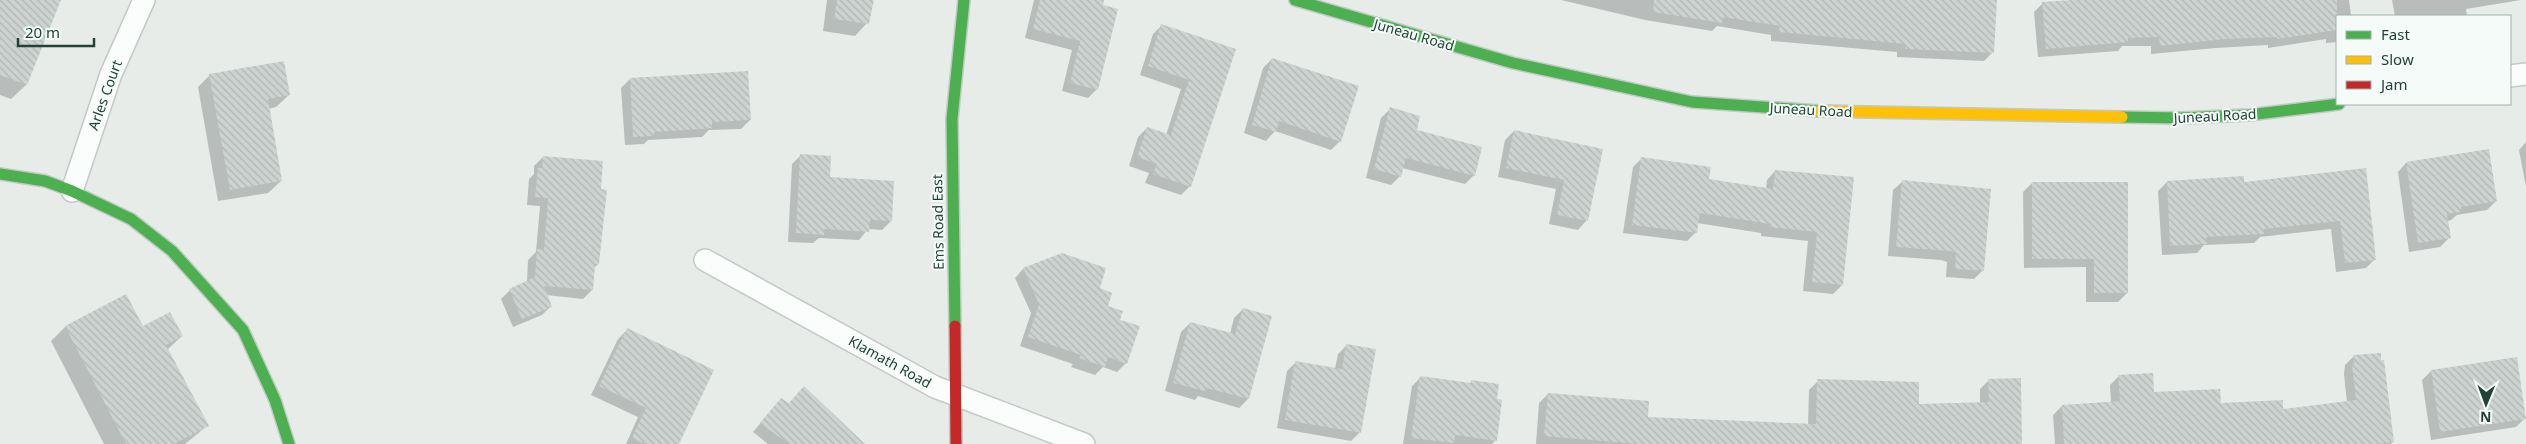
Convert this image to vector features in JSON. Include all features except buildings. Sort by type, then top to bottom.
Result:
[{"type":"street","name":"Arles Court","points":[[72,191],[111,74],[144,0]]},
{"type":"street","name":"Ems Road East","points":[[956,444],[952,119],[964,0]]},
{"type":"street","name":"Juneau Road","points":[[1295,0],[1513,63],[1692,102],[1828,112],[2181,118],[2249,115],[2336,104]]},
{"type":"street","points":[[2511,76],[2526,74]]},
{"type":"street","points":[[0,174],[46,181],[72,191],[131,219],[172,251],[243,330],[275,400],[289,444]]},
{"type":"street","name":"Klamath Road","points":[[705,260],[935,388],[1084,444]]},
{"type":"traffic: fast","points":[[955,326],[952,119],[964,0]]},
{"type":"traffic: fast","points":[[1295,0],[1513,63],[1692,102],[1819,111]]},
{"type":"traffic: fast","points":[[2122,117],[2181,118],[2249,115],[2336,104]]},
{"type":"traffic: fast","points":[[0,174],[45,181],[72,191],[131,219],[172,251],[243,330],[275,400],[289,444]]},
{"type":"traffic: slow","points":[[1819,111],[2122,117]]},
{"type":"traffic: jam","points":[[955,326],[956,444]]}]
